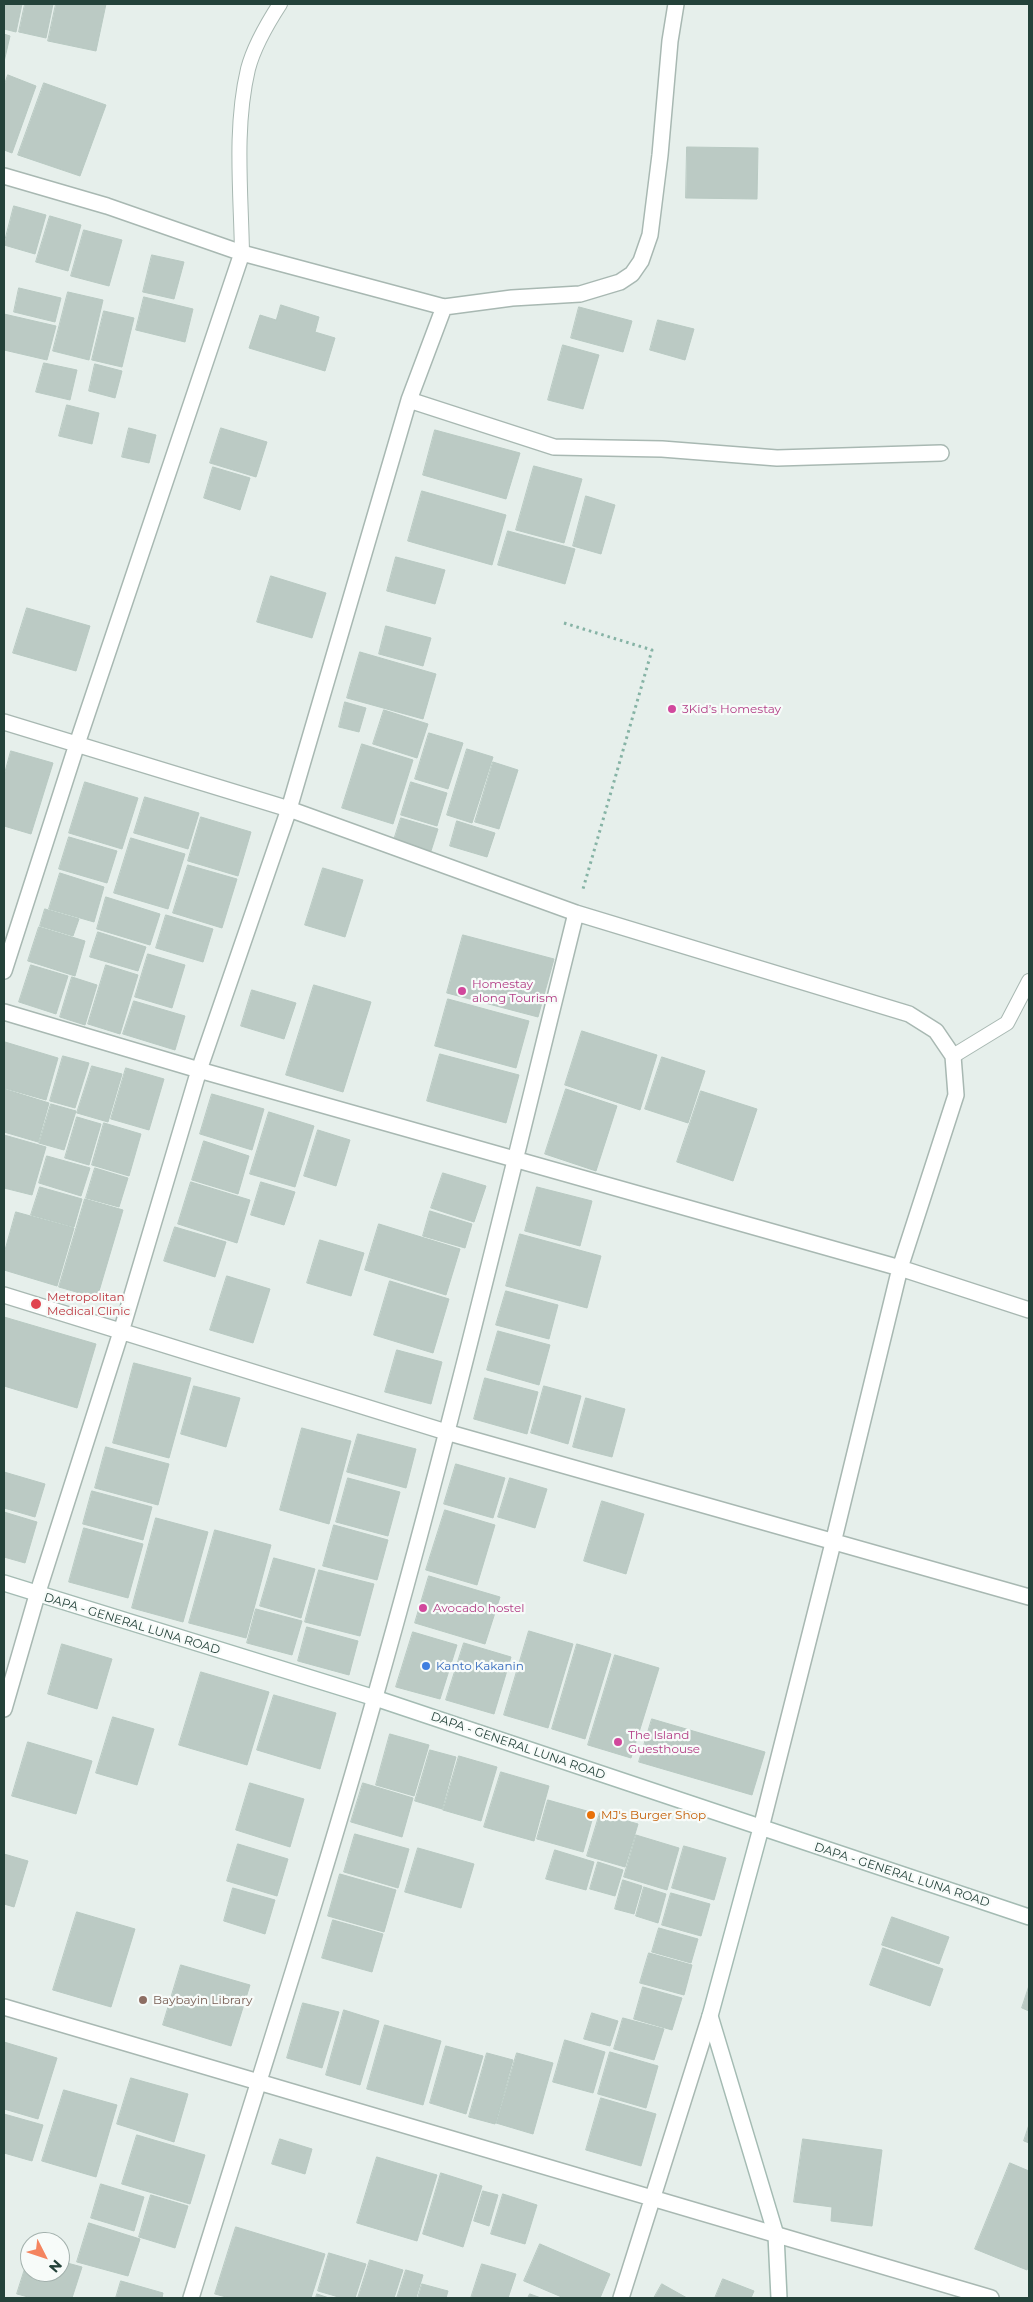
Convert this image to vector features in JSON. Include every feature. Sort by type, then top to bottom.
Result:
[{"type":"street","points":[[4,176],[107,206],[242,253],[444,307],[512,298],[580,294],[620,282],[632,274],[641,261],[650,235],[660,155],[670,41],[676,4]]},
{"type":"street","points":[[4,971],[77,744],[242,253]]},
{"type":"street","points":[[4,1710],[37,1595],[121,1332],[199,1070],[289,810],[409,400],[444,307]]},
{"type":"street","points":[[409,400],[554,447],[662,449],[776,458],[941,453]]},
{"type":"street","points":[[4,722],[289,810],[576,913],[909,1014],[936,1031],[953,1056],[956,1095],[900,1268],[834,1543],[761,1828],[710,2016],[621,2298]]},
{"type":"street","points":[[191,2298],[375,1698],[516,1159],[576,913]]},
{"type":"street","points":[[4,1012],[199,1070],[900,1268],[1029,1310]]},
{"type":"street","points":[[4,1295],[446,1432],[1029,1597]]},
{"type":"street","name":"DAPA - GENERAL LUNA ROAD","points":[[4,1583],[37,1595],[375,1698],[1029,1917]]},
{"type":"street","points":[[4,2007],[258,2084],[991,2298]]},
{"type":"street","points":[[710,2016],[776,2234],[779,2298]]},
{"type":"lane","points":[[242,253],[240,118],[248,68],[264,27],[280,4]]},
{"type":"lane","points":[[953,1056],[1007,1023],[1029,981]]},
{"type":"path","points":[[564,622],[652,650],[576,913]]},
{"type":"building","points":[[4,4],[22,4],[16,32],[4,29]]},
{"type":"building","points":[[25,4],[53,4],[46,38],[19,32]]},
{"type":"building","points":[[56,4],[106,4],[96,51],[48,41]]},
{"type":"building","points":[[4,34],[10,36],[4,62]]},
{"type":"building","points":[[8,75],[36,86],[12,153],[4,150],[4,86]]},
{"type":"building","points":[[44,83],[106,105],[80,176],[18,155]]},
{"type":"building","points":[[687,147],[758,148],[757,199],[686,198]]},
{"type":"building","points":[[14,206],[46,215],[35,254],[4,245]]},
{"type":"building","points":[[50,216],[81,225],[68,271],[36,262]]},
{"type":"building","points":[[84,230],[122,240],[109,286],[71,276]]},
{"type":"building","points":[[152,255],[184,262],[174,299],[143,292]]},
{"type":"building","points":[[19,288],[61,298],[55,322],[14,312]]},
{"type":"building","points":[[68,292],[103,300],[89,360],[53,351]]},
{"type":"building","points":[[144,297],[193,309],[185,342],[136,330]]},
{"type":"building","points":[[281,305],[319,317],[315,332],[335,338],[325,371],[249,348],[260,315],[276,320]]},
{"type":"building","points":[[579,307],[632,321],[623,352],[571,338]]},
{"type":"building","points":[[104,311],[134,318],[122,367],[92,360]]},
{"type":"building","points":[[4,314],[56,326],[47,360],[4,350]]},
{"type":"building","points":[[658,320],[694,329],[685,360],[650,350]]},
{"type":"building","points":[[563,345],[599,355],[583,409],[548,400]]},
{"type":"building","points":[[44,363],[77,370],[70,400],[36,392]]},
{"type":"building","points":[[95,364],[122,371],[115,398],[89,391]]},
{"type":"building","points":[[67,405],[99,413],[92,444],[59,436]]},
{"type":"building","points":[[129,428],[156,435],[149,463],[122,457]]},
{"type":"building","points":[[221,428],[267,442],[256,477],[210,463]]},
{"type":"building","points":[[435,430],[520,453],[506,499],[423,475]]},
{"type":"building","points":[[534,466],[582,479],[564,543],[516,530]]},
{"type":"building","points":[[213,467],[250,478],[240,510],[204,498]]},
{"type":"building","points":[[422,491],[506,515],[492,565],[408,541]]},
{"type":"building","points":[[586,496],[615,505],[601,554],[573,546]]},
{"type":"building","points":[[508,531],[575,549],[565,584],[498,565]]},
{"type":"building","points":[[396,557],[445,570],[435,604],[387,591]]},
{"type":"building","points":[[271,576],[326,593],[312,638],[257,622]]},
{"type":"building","points":[[27,608],[90,626],[76,671],[13,653]]},
{"type":"building","points":[[386,626],[431,638],[423,666],[379,654]]},
{"type":"building","points":[[360,652],[436,674],[423,719],[347,698]]},
{"type":"building","points":[[345,702],[366,708],[359,732],[339,727]]},
{"type":"building","points":[[384,710],[428,724],[417,758],[373,744]]},
{"type":"building","points":[[429,733],[463,743],[448,789],[415,779]]},
{"type":"building","points":[[362,744],[413,760],[393,824],[342,808]]},
{"type":"building","points":[[467,749],[493,757],[472,823],[447,815]]},
{"type":"building","points":[[11,751],[53,763],[31,834],[4,826],[4,776]]},
{"type":"building","points":[[493,762],[518,770],[499,829],[475,822]]},
{"type":"building","points":[[85,782],[138,798],[122,849],[69,833]]},
{"type":"building","points":[[411,782],[447,793],[437,826],[401,815]]},
{"type":"building","points":[[145,797],[199,813],[188,849],[134,833]]},
{"type":"building","points":[[201,817],[251,832],[238,876],[188,861]]},
{"type":"building","points":[[401,818],[438,829],[431,851],[394,840]]},
{"type":"building","points":[[457,821],[495,833],[487,857],[450,846]]},
{"type":"building","points":[[69,837],[117,851],[107,883],[59,869]]},
{"type":"building","points":[[131,838],[185,854],[168,909],[114,893]]},
{"type":"building","points":[[188,865],[237,879],[222,928],[173,913]]},
{"type":"building","points":[[323,868],[363,880],[345,937],[305,925]]},
{"type":"building","points":[[60,873],[104,887],[94,922],[49,909]]},
{"type":"building","points":[[106,897],[160,914],[150,945],[97,929]]},
{"type":"building","points":[[45,909],[79,919],[73,936],[40,926]]},
{"type":"building","points":[[166,915],[213,929],[203,962],[156,948]]},
{"type":"building","points":[[39,927],[85,941],[75,976],[28,961]]},
{"type":"building","points":[[98,932],[146,947],[138,971],[90,957]]},
{"type":"building","points":[[463,935],[554,959],[538,1017],[447,993]]},
{"type":"building","points":[[148,954],[185,965],[172,1008],[135,997]]},
{"type":"building","points":[[31,965],[68,976],[56,1014],[19,1002]]},
{"type":"building","points":[[106,965],[138,975],[120,1034],[88,1024]]},
{"type":"building","points":[[72,977],[97,985],[85,1025],[60,1017]]},
{"type":"building","points":[[314,985],[371,1002],[343,1092],[286,1075]]},
{"type":"building","points":[[252,990],[296,1003],[284,1039],[241,1026]]},
{"type":"building","points":[[448,999],[529,1021],[516,1068],[435,1046]]},
{"type":"building","points":[[134,1001],[185,1016],[175,1050],[123,1034]]},
{"type":"building","points":[[582,1031],[657,1055],[640,1110],[565,1085]]},
{"type":"building","points":[[5,1042],[58,1058],[46,1100],[4,1088]]},
{"type":"building","points":[[440,1054],[519,1075],[506,1123],[427,1101]]},
{"type":"building","points":[[63,1056],[89,1063],[75,1108],[50,1101]]},
{"type":"building","points":[[662,1057],[705,1071],[688,1123],[645,1109]]},
{"type":"building","points":[[92,1066],[122,1074],[108,1122],[77,1113]]},
{"type":"building","points":[[126,1068],[164,1079],[149,1130],[111,1119]]},
{"type":"building","points":[[4,1089],[49,1103],[38,1142],[4,1132]]},
{"type":"building","points":[[566,1089],[617,1106],[596,1171],[545,1154]]},
{"type":"building","points":[[701,1091],[757,1109],[733,1181],[677,1162]]},
{"type":"building","points":[[212,1094],[264,1109],[252,1150],[200,1134]]},
{"type":"building","points":[[51,1104],[76,1111],[64,1150],[39,1143]]},
{"type":"building","points":[[269,1112],[314,1126],[295,1187],[250,1174]]},
{"type":"building","points":[[77,1117],[101,1124],[89,1165],[65,1158]]},
{"type":"building","points":[[104,1123],[141,1134],[129,1176],[92,1165]]},
{"type":"building","points":[[318,1130],[350,1140],[336,1186],[304,1176]]},
{"type":"building","points":[[4,1135],[46,1147],[32,1195],[4,1188]]},
{"type":"building","points":[[204,1141],[249,1156],[238,1194],[192,1180]]},
{"type":"building","points":[[47,1156],[90,1168],[81,1196],[39,1183]]},
{"type":"building","points":[[95,1168],[128,1178],[119,1207],[86,1198]]},
{"type":"building","points":[[443,1173],[486,1186],[474,1222],[431,1208]]},
{"type":"building","points":[[191,1182],[250,1200],[237,1243],[178,1224]]},
{"type":"building","points":[[261,1182],[295,1192],[284,1225],[251,1215]]},
{"type":"building","points":[[40,1187],[82,1199],[74,1227],[31,1215]]},
{"type":"building","points":[[537,1187],[592,1201],[580,1246],[525,1231]]},
{"type":"building","points":[[85,1199],[123,1210],[97,1298],[59,1287]]},
{"type":"building","points":[[430,1211],[472,1224],[465,1248],[423,1236]]},
{"type":"building","points":[[16,1212],[74,1228],[57,1286],[4,1270],[4,1254]]},
{"type":"building","points":[[379,1224],[460,1249],[446,1295],[365,1270]]},
{"type":"building","points":[[175,1227],[226,1242],[215,1277],[164,1261]]},
{"type":"building","points":[[520,1234],[601,1256],[587,1308],[506,1286]]},
{"type":"building","points":[[320,1240],[364,1253],[351,1296],[307,1283]]},
{"type":"building","points":[[227,1276],[270,1289],[253,1343],[210,1330]]},
{"type":"building","points":[[390,1281],[449,1299],[433,1353],[374,1335]]},
{"type":"building","points":[[506,1291],[558,1305],[549,1339],[496,1325]]},
{"type":"building","points":[[4,1317],[96,1344],[77,1408],[4,1386]]},
{"type":"building","points":[[498,1331],[550,1345],[539,1385],[487,1370]]},
{"type":"building","points":[[397,1350],[442,1362],[431,1404],[385,1392]]},
{"type":"building","points":[[134,1363],[191,1378],[169,1458],[113,1443]]},
{"type":"building","points":[[485,1378],[538,1392],[527,1434],[474,1419]]},
{"type":"building","points":[[194,1386],[240,1398],[226,1447],[181,1434]]},
{"type":"building","points":[[544,1386],[581,1396],[568,1444],[531,1433]]},
{"type":"building","points":[[586,1398],[625,1409],[612,1457],[573,1447]]},
{"type":"building","points":[[302,1428],[351,1441],[329,1524],[280,1510]]},
{"type":"building","points":[[358,1434],[416,1449],[406,1488],[347,1472]]},
{"type":"building","points":[[106,1447],[169,1464],[158,1505],[95,1488]]},
{"type":"building","points":[[456,1464],[505,1478],[493,1518],[444,1504]]},
{"type":"building","points":[[4,1472],[45,1484],[35,1517],[4,1508]]},
{"type":"building","points":[[348,1478],[400,1492],[388,1536],[336,1522]]},
{"type":"building","points":[[510,1478],[547,1489],[535,1528],[498,1517]]},
{"type":"building","points":[[92,1491],[152,1507],[143,1540],[83,1524]]},
{"type":"building","points":[[602,1501],[644,1514],[626,1574],[584,1561]]},
{"type":"building","points":[[445,1510],[495,1525],[477,1585],[426,1570]]},
{"type":"building","points":[[4,1512],[37,1522],[25,1563],[4,1557]]},
{"type":"building","points":[[156,1518],[208,1532],[183,1622],[132,1608]]},
{"type":"building","points":[[334,1525],[388,1540],[377,1580],[323,1566]]},
{"type":"building","points":[[84,1528],[143,1544],[128,1598],[69,1582]]},
{"type":"building","points":[[215,1530],[271,1545],[246,1638],[189,1623]]},
{"type":"building","points":[[274,1558],[315,1569],[301,1618],[260,1606]]},
{"type":"building","points":[[319,1570],[374,1584],[360,1636],[305,1622]]},
{"type":"building","points":[[429,1576],[500,1597],[485,1644],[415,1623]]},
{"type":"building","points":[[256,1609],[302,1621],[292,1655],[247,1643]]},
{"type":"building","points":[[307,1627],[358,1641],[349,1675],[298,1661]]},
{"type":"building","points":[[529,1631],[573,1644],[548,1728],[504,1715]]},
{"type":"building","name":"Kanto Kakanin","points":[[413,1632],[457,1645],[440,1699],[396,1687]]},
{"type":"building","points":[[464,1643],[511,1657],[494,1714],[446,1700]]},
{"type":"building","points":[[62,1644],[112,1659],[97,1709],[48,1694]]},
{"type":"building","points":[[577,1644],[611,1654],[585,1739],[552,1729]]},
{"type":"building","points":[[615,1655],[659,1668],[631,1758],[588,1745]]},
{"type":"building","points":[[201,1672],[269,1692],[247,1765],[179,1745]]},
{"type":"building","points":[[274,1695],[336,1713],[320,1769],[257,1750]]},
{"type":"building","points":[[113,1717],[154,1729],[137,1785],[96,1773]]},
{"type":"building","points":[[652,1719],[765,1752],[752,1795],[639,1762]]},
{"type":"building","points":[[390,1734],[429,1745],[414,1796],[376,1785]]},
{"type":"building","points":[[28,1742],[92,1761],[76,1814],[12,1796]]},
{"type":"building","points":[[430,1750],[456,1757],[442,1809],[415,1801]]},
{"type":"building","points":[[459,1756],[497,1767],[481,1821],[443,1810]]},
{"type":"building","points":[[501,1772],[549,1786],[534,1841],[484,1827]]},
{"type":"building","points":[[250,1783],[304,1799],[290,1847],[236,1830]]},
{"type":"building","points":[[363,1783],[413,1798],[402,1837],[351,1822]]},
{"type":"building","points":[[548,1800],[594,1813],[583,1852],[537,1839]]},
{"type":"building","points":[[600,1813],[638,1824],[625,1867],[587,1856]]},
{"type":"building","points":[[355,1834],[409,1849],[398,1888],[344,1872]]},
{"type":"building","points":[[636,1835],[679,1848],[667,1890],[624,1877]]},
{"type":"building","points":[[238,1844],[288,1859],[277,1896],[227,1881]]},
{"type":"building","points":[[684,1846],[726,1858],[714,1900],[672,1888]]},
{"type":"building","points":[[418,1848],[474,1864],[461,1908],[405,1892]]},
{"type":"building","points":[[555,1850],[594,1862],[586,1890],[546,1879]]},
{"type":"building","points":[[4,1854],[28,1861],[14,1907],[4,1904]]},
{"type":"building","points":[[598,1862],[623,1870],[615,1896],[590,1889]]},
{"type":"building","points":[[340,1874],[396,1890],[384,1932],[328,1916]]},
{"type":"building","points":[[623,1880],[642,1886],[634,1914],[615,1909]]},
{"type":"building","points":[[644,1887],[666,1894],[658,1923],[636,1916]]},
{"type":"building","points":[[233,1888],[275,1900],[265,1934],[224,1921]]},
{"type":"building","points":[[671,1893],[710,1904],[701,1936],[662,1925]]},
{"type":"building","points":[[77,1912],[135,1929],[111,2007],[53,1990]]},
{"type":"building","points":[[892,1917],[949,1937],[939,1964],[882,1945]]},
{"type":"building","points":[[333,1920],[383,1934],[372,1972],[322,1958]]},
{"type":"building","points":[[659,1928],[698,1939],[691,1963],[652,1952]]},
{"type":"building","points":[[883,1948],[943,1969],[930,2006],[870,1985]]},
{"type":"building","points":[[649,1953],[692,1965],[684,1995],[640,1983]]},
{"type":"building","points":[[181,1965],[250,1985],[231,2046],[163,2025]]},
{"type":"building","points":[[1029,1986],[1029,2011],[1022,2008]]},
{"type":"building","points":[[643,1987],[682,1998],[672,2030],[634,2019]]},
{"type":"building","points":[[303,2003],[339,2012],[322,2068],[287,2058]]},
{"type":"building","points":[[344,2010],[379,2021],[360,2085],[326,2075]]},
{"type":"building","points":[[592,2013],[618,2021],[610,2046],[584,2039]]},
{"type":"building","points":[[623,2018],[664,2029],[654,2060],[614,2049]]},
{"type":"building","points":[[385,2025],[441,2041],[423,2105],[367,2089]]},
{"type":"building","points":[[565,2040],[605,2052],[593,2093],[553,2082]]},
{"type":"building","points":[[4,2042],[57,2058],[38,2119],[4,2109]]},
{"type":"building","points":[[446,2046],[483,2056],[466,2114],[430,2103]]},
{"type":"building","points":[[610,2052],[658,2066],[646,2108],[598,2094]]},
{"type":"building","points":[[487,2053],[513,2060],[495,2124],[469,2117]]},
{"type":"building","points":[[517,2053],[553,2063],[533,2134],[496,2123]]},
{"type":"building","points":[[131,2078],[188,2094],[174,2142],[117,2124]]},
{"type":"building","points":[[64,2090],[117,2105],[96,2177],[42,2161]]},
{"type":"building","points":[[601,2098],[656,2114],[641,2166],[586,2150]]},
{"type":"building","points":[[4,2114],[43,2125],[32,2161],[4,2153]]},
{"type":"building","points":[[1029,2125],[1029,2143],[1024,2141]]},
{"type":"building","points":[[137,2135],[205,2155],[190,2204],[122,2184]]},
{"type":"building","points":[[280,2139],[312,2149],[305,2174],[272,2164]]},
{"type":"building","points":[[803,2139],[882,2150],[872,2226],[831,2221],[832,2207],[794,2202]]},
{"type":"building","points":[[377,2157],[437,2175],[417,2241],[357,2223]]},
{"type":"building","points":[[1010,2163],[1029,2171],[1029,2265],[1027,2270],[975,2249]]},
{"type":"building","points":[[441,2173],[482,2186],[463,2247],[423,2234]]},
{"type":"building","points":[[101,2184],[144,2197],[134,2231],[91,2218]]},
{"type":"building","points":[[483,2191],[498,2195],[489,2226],[474,2221]]},
{"type":"building","points":[[503,2194],[537,2205],[525,2244],[491,2234]]},
{"type":"building","points":[[151,2195],[188,2206],[175,2248],[139,2237]]},
{"type":"building","points":[[89,2223],[140,2239],[128,2276],[77,2262]]},
{"type":"building","points":[[236,2227],[325,2254],[311,2298],[230,2298],[215,2294]]},
{"type":"building","points":[[540,2244],[610,2274],[600,2298],[564,2298],[524,2281]]},
{"type":"building","points":[[329,2253],[366,2264],[355,2298],[342,2298],[318,2291]]},
{"type":"building","points":[[370,2260],[403,2270],[394,2298],[358,2298]]},
{"type":"building","points":[[70,2264],[82,2267],[72,2298],[32,2298],[17,2294],[21,2282],[70,2282]]},
{"type":"building","points":[[482,2264],[516,2274],[508,2298],[471,2298]]},
{"type":"building","points":[[406,2270],[423,2275],[416,2298],[397,2298]]},
{"type":"building","points":[[723,2279],[754,2291],[751,2298],[715,2298]]},
{"type":"building","points":[[121,2281],[163,2293],[162,2298],[116,2298]]},
{"type":"building","points":[[422,2284],[448,2291],[446,2298],[418,2298]]},
{"type":"building","points":[[662,2284],[687,2298],[654,2298]]},
{"type":"building","points":[[317,2294],[329,2298],[316,2298]]},
{"type":"building","points":[[530,2294],[541,2298],[528,2298]]},
{"type":"place","name":"3Kid’s Homestay","points":[[672,709]]},
{"type":"place","name":"Homestay along Tourism","points":[[462,991]]},
{"type":"place","name":"Metropolitan Medical Clinic","points":[[36,1304]]},
{"type":"place","name":"Avocado hostel","points":[[423,1608]]},
{"type":"place","name":"Kanto Kakanin","points":[[426,1666]]},
{"type":"place","name":"The Island Guesthouse","points":[[618,1742]]},
{"type":"place","name":"MJ's Burger Shop","points":[[591,1815]]},
{"type":"place","name":"Baybayin Library","points":[[143,2000]]}]
